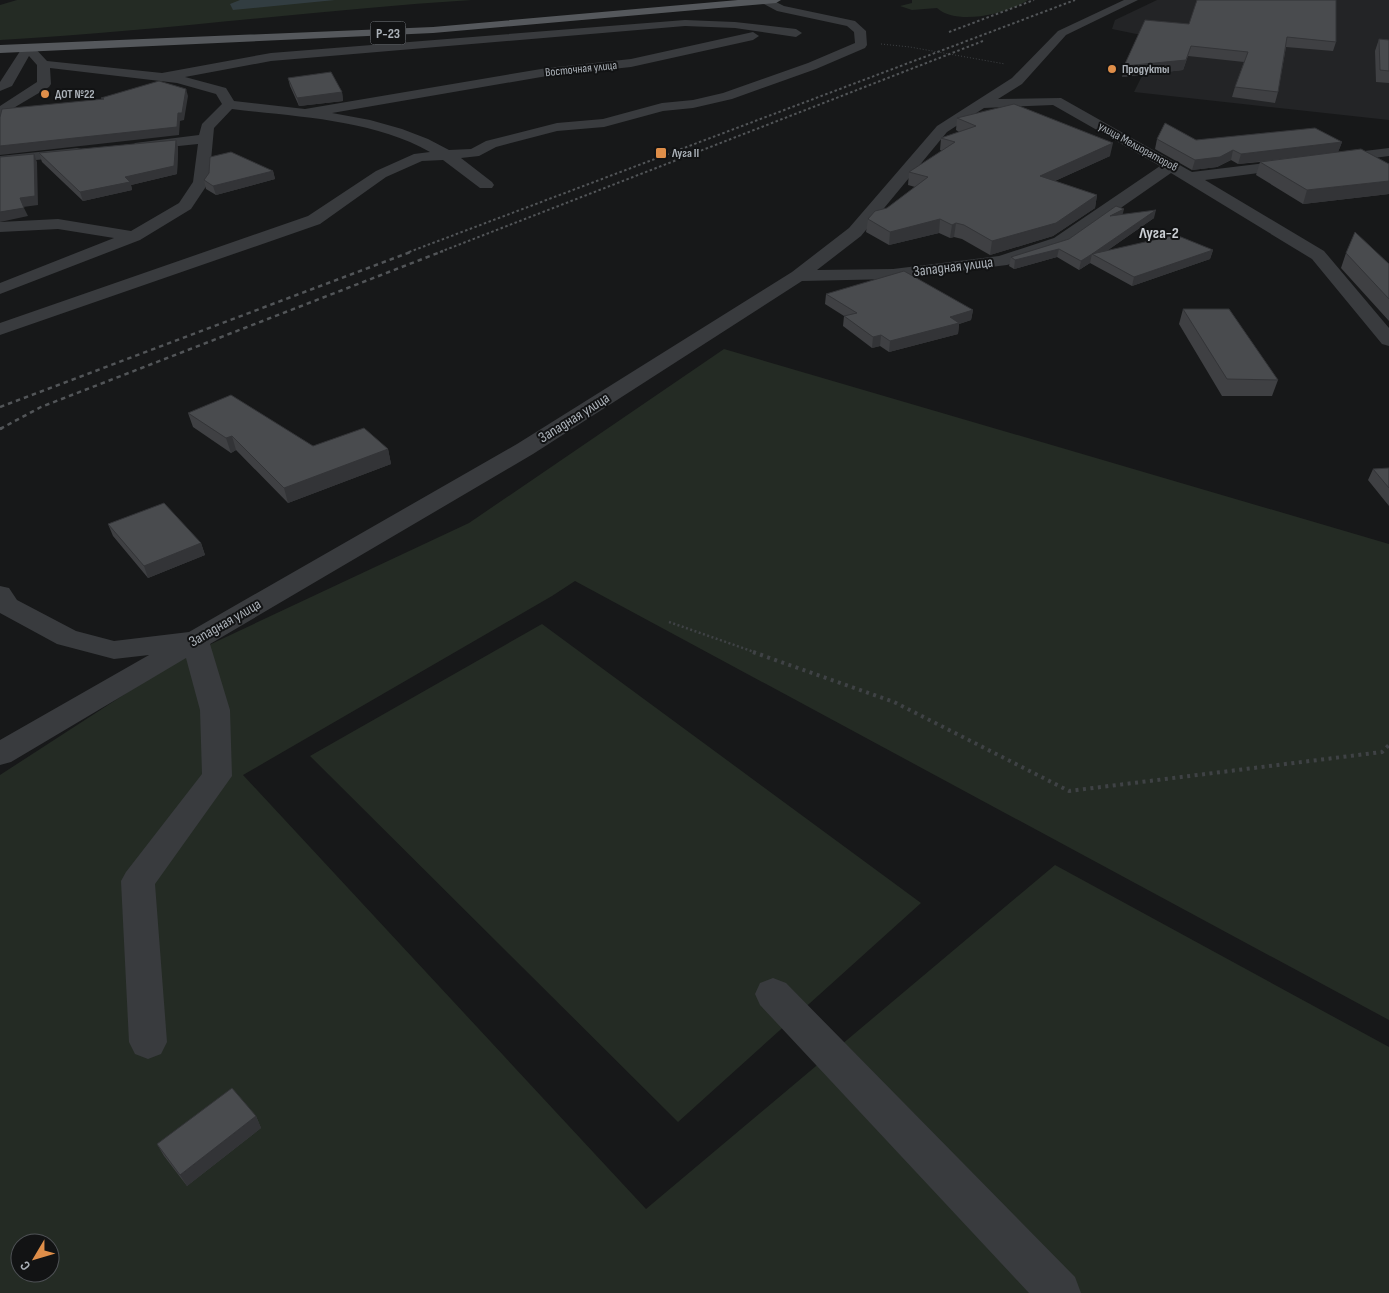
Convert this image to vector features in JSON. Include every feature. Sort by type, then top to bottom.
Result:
[{"type":"main road","name":"Р-23","points":[[0,49],[423,31],[771,0]]},
{"type":"street","points":[[0,329],[314,220],[381,174],[419,157],[474,153],[491,144],[557,127],[604,123],[662,106],[693,104],[728,96],[812,66],[861,45],[854,40],[860,31],[851,23],[781,9],[771,0]]},
{"type":"street","points":[[798,276],[855,232],[942,129],[1025,73],[1062,33],[1133,0]]},
{"type":"street","name":"Восточная улица","points":[[163,77],[271,57],[676,23],[735,25],[801,33],[739,38],[631,63],[547,72],[301,114]]},
{"type":"street","points":[[0,87],[7,83],[28,48],[43,64],[44,84],[0,112]]},
{"type":"street","points":[[43,64],[178,79],[221,92],[229,105]]},
{"type":"street","name":"улица Мелиораторов","points":[[1025,73],[1056,101],[1190,176],[1389,152]]},
{"type":"street","points":[[980,104],[1056,101]]},
{"type":"street","points":[[229,105],[355,121],[397,133],[446,154],[486,185]]},
{"type":"street","points":[[0,289],[134,236],[184,206],[201,182],[207,127],[229,105]]},
{"type":"street","points":[[127,147],[206,139]]},
{"type":"street","points":[[0,160],[88,151]]},
{"type":"street","points":[[1355,156],[1380,169]]},
{"type":"street","name":"Западная улица","points":[[0,754],[524,449],[798,276],[893,274],[1001,261],[1060,242],[1171,166]]},
{"type":"street","points":[[1190,176],[1318,255],[1389,340]]},
{"type":"street","points":[[0,227],[58,224],[134,236]]},
{"type":"street","points":[[0,594],[7,606],[68,638],[114,650],[195,640],[215,710],[216,776],[138,881],[148,1042]]},
{"type":"street","points":[[773,994],[1059,1293]]},
{"type":"path","points":[[854,40],[965,56],[1025,73]]},
{"type":"path","points":[[669,622],[894,702],[1069,791],[1382,752],[1389,745]]},
{"type":"shaded area","points":[[17,0],[472,0],[0,40],[0,5]]},
{"type":"shaded area","points":[[240,0],[335,0],[233,10],[230,4]]},
{"type":"shaded area","points":[[912,0],[1028,0],[1008,10],[969,17],[946,13],[937,8],[912,10],[900,6],[912,3]]},
{"type":"shaded area","points":[[1157,0],[1389,0],[1389,120],[1134,92],[1146,68],[1146,36],[1112,29],[1115,20]]},
{"type":"shaded area","points":[[724,349],[1389,544],[1389,1020],[575,581],[243,775],[646,1209],[1055,865],[1389,1047],[1389,1293],[0,1293],[0,775],[179,659],[469,523]]},
{"type":"shaded area","points":[[542,624],[921,903],[678,1122],[310,756]]},
{"type":"building","points":[[1197,0],[1336,0],[1336,42],[1287,37],[1278,92],[1235,87],[1248,52],[1191,46],[1186,60],[1124,66],[1145,20],[1189,24]]},
{"type":"building","points":[[1379,39],[1389,40],[1389,71],[1380,70]]},
{"type":"building","points":[[331,72],[342,92],[297,98],[288,78]]},
{"type":"building","points":[[159,81],[186,89],[182,113],[178,113],[177,127],[0,146],[0,117],[2,109],[104,99],[101,98]]},
{"type":"building","points":[[1014,104],[1113,143],[1040,176],[1097,195],[1056,223],[992,241],[964,225],[956,223],[952,225],[940,219],[890,232],[868,219],[875,211],[887,208],[928,177],[909,172],[955,142],[941,138],[976,126],[957,118]]},
{"type":"building","points":[[1165,123],[1196,140],[1315,128],[1342,142],[1241,154],[1233,150],[1220,157],[1195,160],[1157,139]]},
{"type":"building","points":[[176,140],[174,166],[125,177],[130,182],[80,192],[39,153]]},
{"type":"building","points":[[1361,149],[1389,164],[1389,181],[1307,190],[1260,162]]},
{"type":"building","points":[[231,152],[273,171],[213,186],[204,180],[209,173],[210,157]]},
{"type":"building","points":[[34,154],[35,196],[20,198],[24,208],[0,212],[0,157]]},
{"type":"building","points":[[1116,206],[1124,209],[1110,216],[1156,210],[1081,261],[1059,249],[1015,260],[1011,257],[1069,239]]},
{"type":"building","points":[[1355,232],[1389,264],[1389,299],[1346,253]]},
{"type":"building","points":[[1176,235],[1213,250],[1134,277],[1092,254]]},
{"type":"building","points":[[904,271],[973,310],[950,317],[959,323],[890,341],[881,335],[873,337],[844,316],[857,313],[826,294]]},
{"type":"building","points":[[1183,309],[1229,309],[1278,380],[1227,379]]},
{"type":"building","points":[[231,395],[313,446],[364,428],[388,449],[284,488],[232,436],[226,438],[188,413]]},
{"type":"building","points":[[1389,468],[1389,488],[1373,469]]},
{"type":"building","points":[[164,503],[201,543],[144,566],[108,524]]},
{"type":"building","points":[[232,1088],[256,1116],[180,1175],[157,1144]]},
{"type":"railway","points":[[949,32],[1034,0]]},
{"type":"railway","points":[[409,252],[1075,0]]},
{"type":"railway","points":[[440,252],[983,41]]},
{"type":"railway","points":[[0,407],[413,251]]},
{"type":"railway","points":[[2,428],[0,429],[41,407],[443,251]]},
{"type":"place","name":"Продукты","points":[[1112,69]]},
{"type":"place","name":"ДОТ №22","points":[[45,94]]},
{"type":"place","name":"Луга II","points":[[661,153]]},
{"type":"district","name":"Луга-2","points":[[1159,233]]}]
